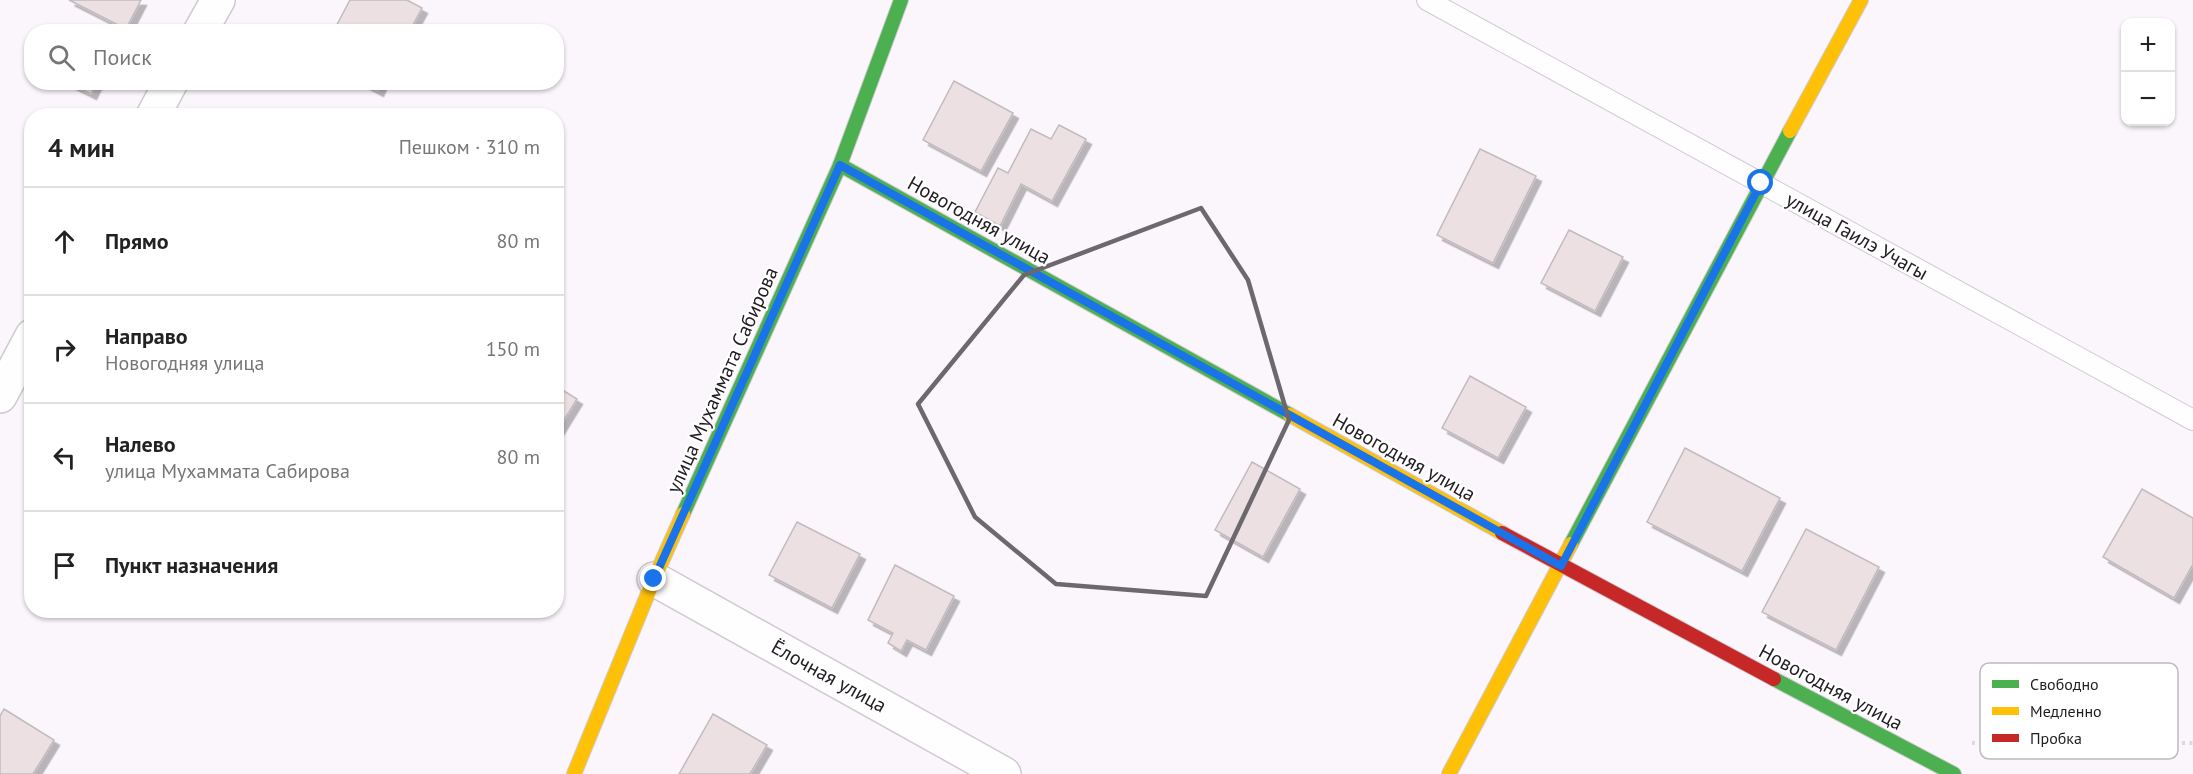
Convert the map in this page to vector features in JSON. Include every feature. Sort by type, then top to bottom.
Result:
[{"type":"street","points":[[204,24],[218,0]]},
{"type":"street","name":"улица Мухаммата Сабирова","points":[[574,774],[654,579],[840,165],[901,0]]},
{"type":"street","points":[[1449,774],[1561,566],[1761,183],[1862,0]]},
{"type":"street","points":[[157,108],[167,90]]},
{"type":"street","name":"Новогодняя улица","points":[[840,165],[1561,566],[1954,774]]},
{"type":"street","points":[[0,396],[24,351]]},
{"type":"street","name":"Ёлочная улица","points":[[654,579],[1004,774]]},
{"type":"lane","name":"улица Гаилэ Учагы","points":[[1427,0],[2193,420]]},
{"type":"path","points":[[2178,742],[2193,742]]},
{"type":"path","points":[[1962,743],[1980,743]]},
{"type":"highlighted area","points":[[1201,208],[1248,280],[1289,420],[1206,596],[1056,584],[975,517],[918,404],[1024,275]]},
{"type":"building","points":[[69,0],[141,0],[129,24],[116,24]]},
{"type":"building","points":[[350,0],[407,0],[422,8],[413,24],[337,24]]},
{"type":"building","points":[[954,81],[1013,113],[981,171],[923,140]]},
{"type":"building","points":[[1059,125],[1086,139],[1052,201],[1021,184],[1000,226],[975,212],[998,168],[1008,173],[1031,129],[1051,139]]},
{"type":"building","points":[[1480,149],[1536,176],[1493,263],[1437,235]]},
{"type":"building","points":[[1569,230],[1623,257],[1595,311],[1541,283]]},
{"type":"building","points":[[1470,376],[1526,407],[1498,458],[1442,428]]},
{"type":"building","points":[[564,391],[577,399],[564,420]]},
{"type":"building","points":[[1685,448],[1780,498],[1742,571],[1647,522]]},
{"type":"building","points":[[1252,462],[1300,489],[1263,557],[1215,530]]},
{"type":"building","points":[[2142,489],[2193,518],[2193,564],[2174,598],[2103,557]]},
{"type":"building","points":[[797,522],[860,554],[832,608],[769,575]]},
{"type":"building","points":[[1806,529],[1879,567],[1836,650],[1762,612]]},
{"type":"building","points":[[895,565],[954,596],[926,650],[907,640],[901,651],[888,643],[893,633],[868,620]]},
{"type":"building","points":[[4,709],[54,740],[33,774],[0,774],[0,716]]},
{"type":"building","points":[[713,714],[767,745],[750,774],[679,774]]},
{"type":"traffic: fast","points":[[683,514],[840,165],[901,0]]},
{"type":"traffic: fast","points":[[1571,544],[1790,131]]},
{"type":"traffic: fast","points":[[840,165],[1290,415]]},
{"type":"traffic: fast","points":[[1774,679],[1954,774]]},
{"type":"traffic: slow","points":[[1790,131],[1861,0]]},
{"type":"traffic: slow","points":[[1290,415],[1502,533]]},
{"type":"traffic: slow","points":[[574,774],[683,514]]},
{"type":"traffic: slow","points":[[1449,774],[1571,544]]},
{"type":"traffic: jam","points":[[1502,533],[1774,679]]},
{"type":"route","points":[[654,579],[840,165],[1561,566],[1761,183]]}]
